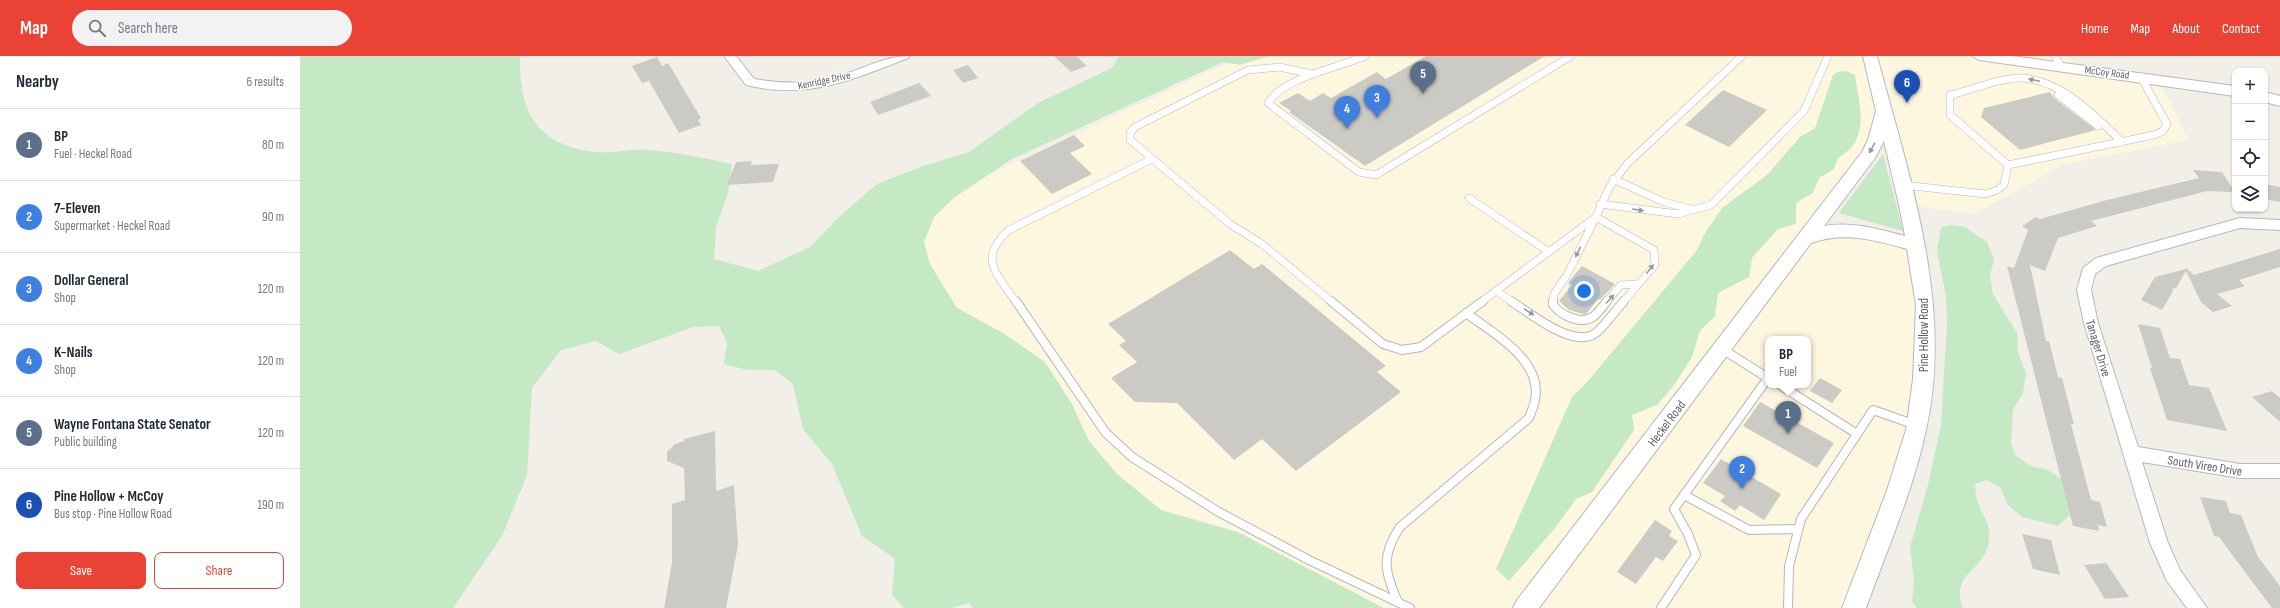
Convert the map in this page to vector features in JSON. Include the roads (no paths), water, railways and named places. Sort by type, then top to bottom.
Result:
[{"type":"street","name":"Kenridge Drive","points":[[730,56],[750,82],[776,87],[796,87],[837,80],[904,56]]},
{"type":"street","name":"Pine Hollow Road","points":[[1854,608],[1897,493],[1917,425],[1923,379],[1925,305],[1903,185],[1870,56]]},
{"type":"street","name":"McCoy Road","points":[[1979,56],[2058,61],[2141,77],[2232,91]]},
{"type":"street","points":[[2268,98],[2280,101]]},
{"type":"street","name":"Heckel Road","points":[[1525,608],[1869,154],[1876,140],[1884,111]]},
{"type":"street","name":"Tanager Drive","points":[[2198,608],[2174,574],[2160,543],[2091,323],[2084,290],[2088,272],[2101,262],[2240,223],[2271,223],[2280,225]]},
{"type":"street","points":[[1806,238],[1820,232],[1847,229],[1915,245]]},
{"type":"street","name":"South Vireo Drive","points":[[2131,453],[2240,471],[2280,472]]},
{"type":"lane","points":[[1365,56],[1311,74],[1273,95],[1268,100],[1269,105],[1359,172],[1376,175],[1571,56]]},
{"type":"lane","points":[[1638,284],[1622,285],[1593,317],[1587,319],[1577,319],[1565,316],[1553,305],[1554,294],[1567,275],[1596,217],[1600,204],[1621,168],[1712,86],[1742,56]]},
{"type":"lane","points":[[1600,204],[1658,213],[1678,214],[1711,205],[1804,111],[1828,56]]},
{"type":"lane","points":[[1311,74],[1285,68],[1257,68],[1135,127],[1130,133],[1130,140],[1230,224],[1262,244],[1383,344],[1402,350],[1421,347],[1596,217]]},
{"type":"lane","points":[[2008,165],[2154,135],[2163,131],[2167,124],[2141,77]]},
{"type":"lane","points":[[1903,185],[1986,194],[1997,192],[2004,187],[2008,177],[2008,165],[1950,115],[1950,96],[2017,78],[2032,80],[2051,87],[2103,129],[2112,132],[2122,142]]},
{"type":"lane","points":[[1152,159],[1009,230],[996,241],[990,256],[993,268],[1105,432],[1132,456],[1217,511],[1309,560],[1410,608]]},
{"type":"lane","points":[[1614,178],[1664,202],[1696,210]]},
{"type":"lane","points":[[1469,198],[1549,252]]},
{"type":"lane","points":[[1496,291],[1560,333],[1579,337],[1596,333],[1655,265],[1654,250],[1596,217]]},
{"type":"lane","points":[[1398,602],[1387,581],[1385,558],[1389,541],[1400,527],[1529,418],[1536,404],[1538,390],[1529,366],[1520,356],[1466,313]]},
{"type":"lane","points":[[1722,349],[1765,376]]},
{"type":"lane","points":[[1661,608],[1696,555],[1688,534],[1674,509],[1765,382]]},
{"type":"lane","points":[[1785,388],[1857,434]]},
{"type":"lane","points":[[1788,608],[1789,566],[1800,519],[1873,410],[1917,425]]},
{"type":"lane","points":[[1684,495],[1749,530],[1798,529]]},
{"type":"place","name":"Wayne Fontana State Senator","points":[[1423,94]]},
{"type":"place","name":"Pine Hollow + McCoy","points":[[1907,103]]},
{"type":"place","name":"Dollar General","points":[[1377,118]]},
{"type":"place","name":"K-Nails","points":[[1347,129]]},
{"type":"place","name":"BP","points":[[1788,434]]},
{"type":"place","name":"7-Eleven","points":[[1742,489]]}]
